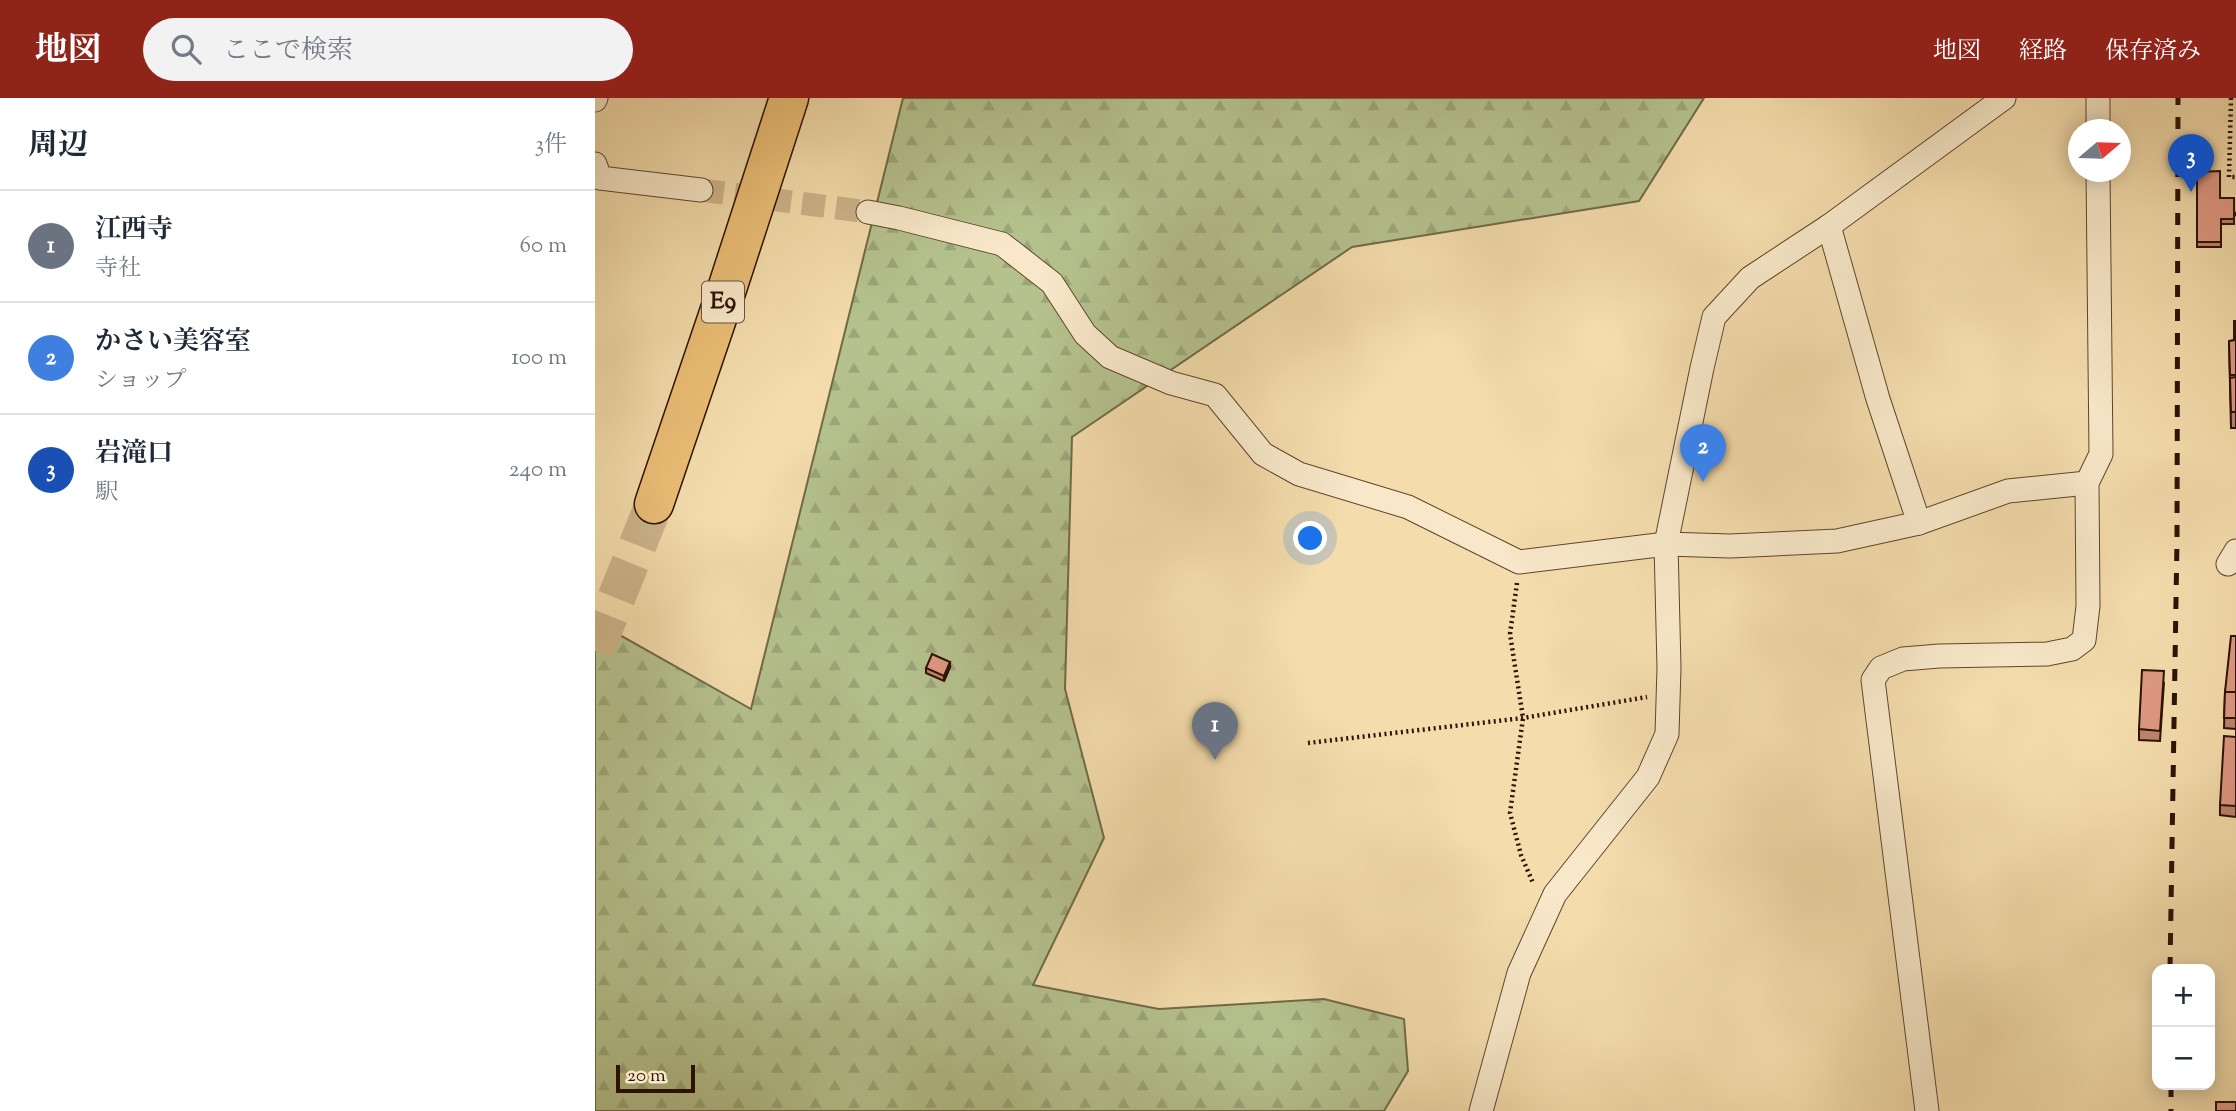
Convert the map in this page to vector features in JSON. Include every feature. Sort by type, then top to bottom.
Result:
[{"type":"highway","name":"E9","points":[[654,504],[789,98]]},
{"type":"street","points":[[1481,1111],[1519,973],[1546,912],[1555,894],[1648,777],[1667,734],[1666,544],[1714,317],[1750,278],[1829,226],[2004,98]]},
{"type":"street","points":[[2098,98],[2098,119]]},
{"type":"street","points":[[595,164],[600,178],[701,190]]},
{"type":"street","points":[[1927,1111],[1873,680],[1881,668],[1903,659],[2047,654],[2072,649],[2084,640],[2088,606],[2087,483],[2101,454],[2098,182]]},
{"type":"street","points":[[868,212],[1002,244],[1052,283],[1085,334],[1111,357],[1171,383],[1215,395],[1263,454],[1299,474],[1408,507],[1519,562],[1666,544],[1730,546],[1837,541],[1919,523],[2008,491],[2087,483]]},
{"type":"street","points":[[1829,226],[1878,399],[1919,523]]},
{"type":"path","points":[[2231,98],[2229,177],[2236,177]]},
{"type":"path","points":[[1519,562],[1510,634],[1523,718],[1510,813],[1521,855],[1546,912]]},
{"type":"path","points":[[1308,743],[1523,718],[1668,694]]},
{"type":"green space","points":[[903,98],[1704,98],[1639,201],[1352,247],[1072,437],[1065,689],[1104,838],[1033,985],[1159,1009],[1324,999],[1404,1019],[1408,1071],[1384,1111],[595,1111],[595,621],[751,709]]},
{"type":"building","points":[[2220,171],[2220,198],[2234,198],[2234,219],[2221,219],[2221,242],[2197,242],[2197,172]]},
{"type":"building","points":[[2236,340],[2236,375],[2230,375],[2229,341]]},
{"type":"building","points":[[2236,377],[2236,412],[2231,412],[2230,378]]},
{"type":"building","points":[[2231,636],[2236,636],[2236,692],[2225,692]]},
{"type":"building","points":[[932,654],[950,662],[944,676],[926,668]]},
{"type":"building","points":[[2142,670],[2164,671],[2160,731],[2139,729]]},
{"type":"building","points":[[2225,692],[2236,692],[2236,718],[2224,718]]},
{"type":"building","points":[[2224,736],[2236,737],[2236,806],[2220,805]]},
{"type":"building","points":[[2216,1102],[2236,1102],[2236,1111],[2216,1111]]},
{"type":"tunnel","points":[[701,190],[868,212]]},
{"type":"tunnel","points":[[595,651],[654,504]]},
{"type":"railway","points":[[2170,964],[2177,540],[2178,98]]},
{"type":"railway","points":[[2171,1090],[2171,1111]]},
{"type":"place","name":"岩滝口","points":[[2191,192]]},
{"type":"place","name":"かさい美容室","points":[[1703,482]]},
{"type":"place","name":"江西寺","points":[[1215,760]]}]
